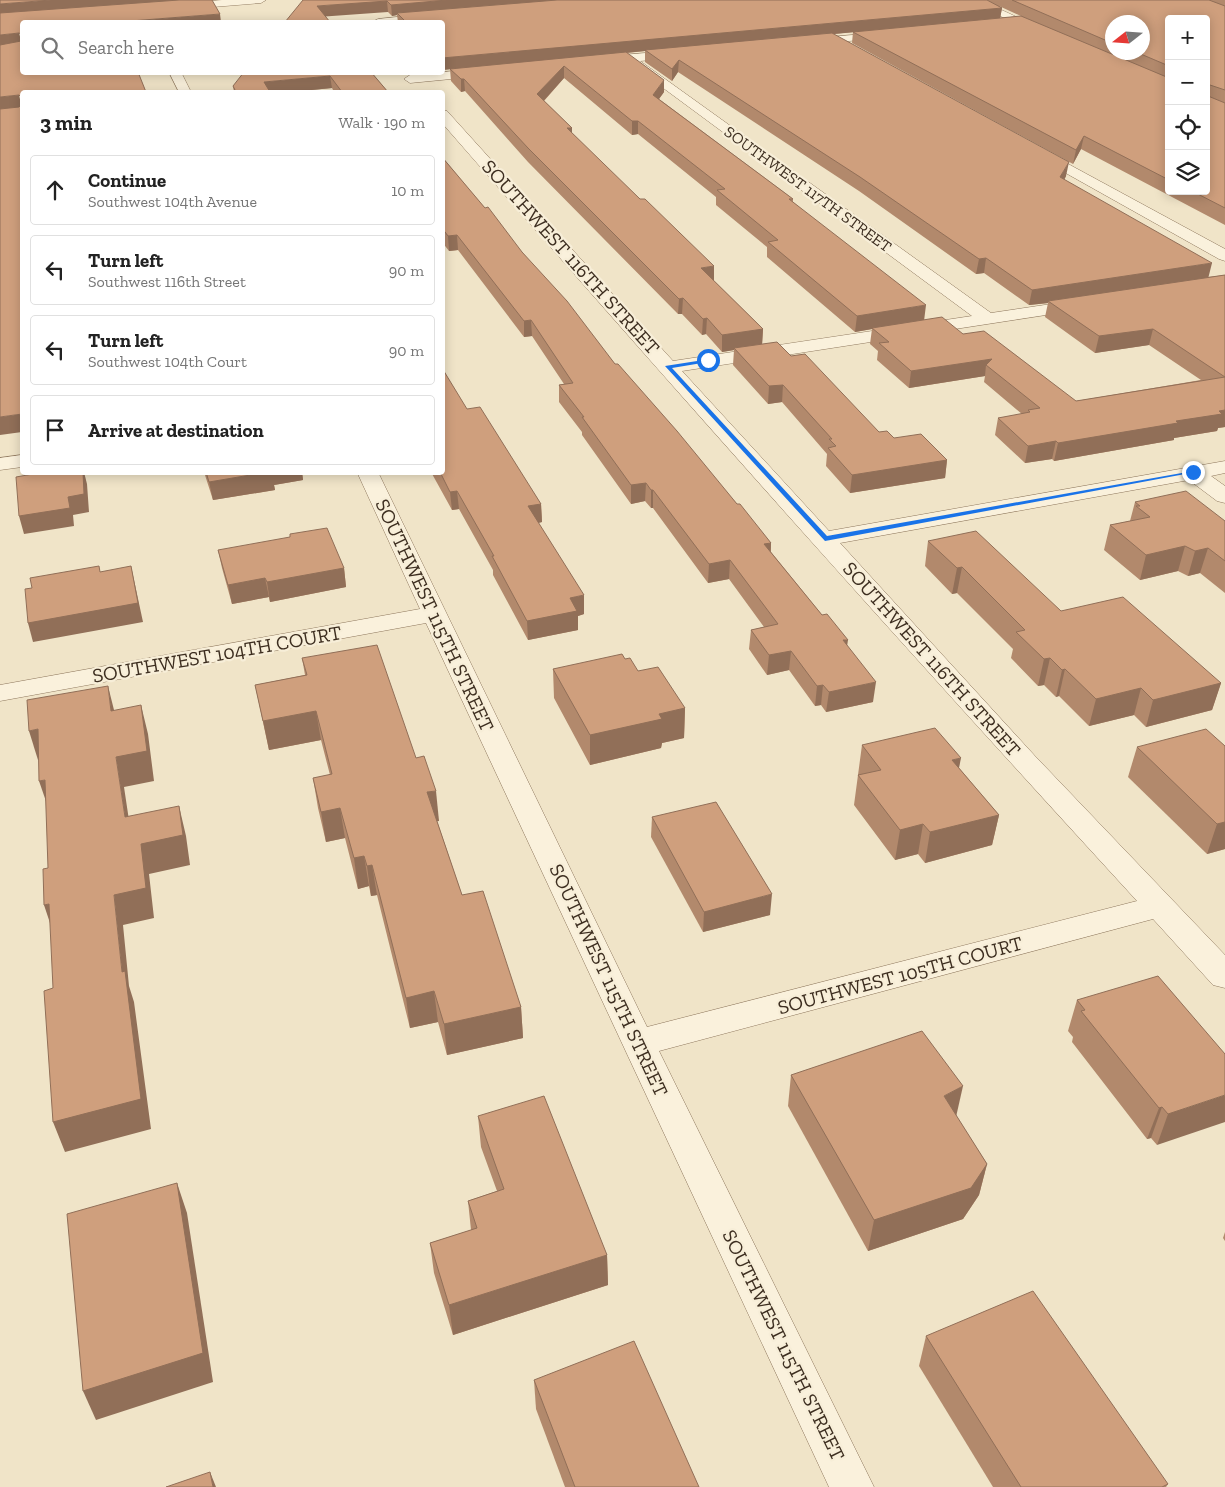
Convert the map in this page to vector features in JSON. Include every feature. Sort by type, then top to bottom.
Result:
[{"type":"street","points":[[168,7],[196,2],[261,0]]},
{"type":"street","points":[[972,0],[1056,37]]},
{"type":"street","points":[[398,20],[448,15]]},
{"type":"street","points":[[992,25],[1021,22]]},
{"type":"street","points":[[795,43],[903,33]]},
{"type":"street","points":[[834,40],[854,50]]},
{"type":"street","points":[[590,62],[697,52]]},
{"type":"street","name":"SOUTHWEST 117TH STREET","points":[[629,59],[988,318]]},
{"type":"street","points":[[445,74],[502,70]]},
{"type":"street","points":[[176,75],[184,90]]},
{"type":"street","points":[[407,76],[423,75]]},
{"type":"street","points":[[407,76],[420,90]]},
{"type":"street","name":"SOUTHWEST 116TH STREET","points":[[446,122],[1025,762],[1225,976]]},
{"type":"street","points":[[1026,146],[1225,256]]},
{"type":"street","points":[[668,366],[1102,302]]},
{"type":"street","points":[[0,464],[20,460]]},
{"type":"street","points":[[825,539],[1225,467]]},
{"type":"street","points":[[1193,472],[1225,496]]},
{"type":"street","name":"SOUTHWEST 115TH STREET","points":[[368,475],[638,1043],[852,1487]]},
{"type":"street","name":"SOUTHWEST 104TH COURT","points":[[0,693],[435,614]]},
{"type":"street","name":"SOUTHWEST 105TH COURT","points":[[638,1043],[1161,906]]},
{"type":"building","points":[[0,0],[51,0],[0,4]]},
{"type":"building","points":[[179,0],[212,0],[220,14],[144,20],[20,20],[20,34],[0,35],[0,13]]},
{"type":"building","points":[[303,0],[447,0],[391,5],[387,1],[317,6],[328,20],[287,20]]},
{"type":"building","points":[[557,0],[987,0],[1002,8],[445,58],[445,20],[404,20],[397,13]]},
{"type":"building","points":[[1012,0],[1209,0],[1225,6],[1225,90],[1210,85],[1210,15],[1165,15],[1165,64],[1150,58],[1150,15],[1105,15],[1105,40]]},
{"type":"building","points":[[1021,16],[1105,51],[1105,60],[1126,60],[1165,76],[1165,178],[1084,136],[1076,150],[853,32]]},
{"type":"building","points":[[832,33],[1069,162],[1060,177],[1212,263],[1032,290],[986,258],[979,259],[860,177],[679,60],[672,69],[645,50]]},
{"type":"building","points":[[20,41],[20,75],[139,75],[145,90],[20,90],[20,96],[0,97],[0,45]]},
{"type":"building","points":[[626,52],[664,80],[653,95],[793,199],[789,199],[926,305],[857,316],[768,242],[778,240],[717,190],[725,189],[638,121],[632,121],[564,66],[537,94],[572,128],[567,128],[640,199],[645,199],[714,266],[701,268],[763,329],[722,335],[707,318],[703,319],[683,298],[679,299],[528,148],[464,79],[461,79],[450,69]]},
{"type":"building","points":[[242,75],[374,75],[386,90],[340,90],[330,76],[264,82],[269,90],[235,90],[233,86]]},
{"type":"building","points":[[1210,97],[1225,103],[1225,208],[1200,195],[1210,195]]},
{"type":"building","points":[[19,107],[20,414],[0,417],[0,109]]},
{"type":"building","points":[[445,161],[485,208],[488,207],[522,252],[567,301],[615,364],[618,364],[677,431],[737,504],[740,504],[771,543],[764,544],[822,615],[827,614],[848,640],[843,640],[876,682],[829,692],[823,685],[817,686],[791,651],[769,655],[751,630],[778,624],[730,560],[709,564],[653,490],[646,483],[631,485],[582,417],[584,417],[559,385],[573,383],[531,320],[524,321],[457,235],[448,236],[445,232]]},
{"type":"building","points":[[1225,275],[1225,377],[1153,329],[1099,336],[1048,301]]},
{"type":"building","points":[[942,317],[963,334],[984,331],[1076,401],[1225,377],[1225,410],[1219,411],[1222,414],[1058,443],[1056,441],[1028,446],[998,418],[1030,412],[1028,410],[1040,408],[986,365],[992,359],[911,371],[879,343],[889,342],[872,328]]},
{"type":"building","points":[[777,342],[791,356],[805,354],[879,432],[887,431],[894,438],[921,434],[947,460],[852,475],[828,448],[836,446],[829,439],[832,439],[783,385],[769,386],[734,348]]},
{"type":"building","points":[[445,373],[467,409],[480,407],[541,504],[528,506],[584,595],[570,598],[577,611],[527,621],[492,556],[494,556],[457,491],[450,492],[442,475],[445,475]]},
{"type":"building","points":[[27,475],[83,475],[84,494],[68,497],[70,508],[19,516],[16,477]]},
{"type":"building","points":[[207,475],[250,475],[209,482]]},
{"type":"building","points":[[1186,491],[1225,521],[1225,561],[1208,548],[1195,551],[1185,546],[1146,555],[1110,525],[1150,517],[1136,506],[1140,506],[1135,502]]},
{"type":"building","points":[[327,528],[344,568],[267,582],[265,578],[228,585],[218,550],[290,537],[290,534]]},
{"type":"building","points":[[976,531],[1061,611],[1123,597],[1221,683],[1153,700],[1141,688],[1096,699],[1065,669],[1062,670],[1050,658],[1044,659],[1016,632],[1025,630],[962,567],[957,568],[928,541]]},
{"type":"building","points":[[99,566],[100,572],[131,566],[138,603],[28,623],[25,589],[32,588],[30,578]]},
{"type":"building","points":[[377,645],[416,758],[424,756],[436,791],[427,792],[462,895],[483,891],[521,1007],[444,1024],[434,991],[406,998],[372,865],[367,866],[364,856],[354,858],[340,808],[321,812],[313,778],[332,774],[316,711],[263,721],[255,685],[307,675],[302,658]]},
{"type":"building","points":[[622,654],[625,659],[630,658],[638,671],[658,667],[685,708],[659,714],[662,719],[590,735],[553,669]]},
{"type":"building","points":[[108,686],[111,711],[141,705],[147,751],[116,757],[125,817],[179,806],[183,835],[141,844],[146,888],[114,895],[122,972],[125,971],[141,1099],[53,1122],[44,991],[53,988],[49,904],[44,905],[43,869],[48,868],[45,780],[39,781],[38,729],[29,731],[27,700]]},
{"type":"building","points":[[935,728],[961,758],[952,760],[999,815],[930,832],[923,824],[900,830],[858,775],[881,770],[862,745]]},
{"type":"building","points":[[1206,729],[1225,746],[1225,822],[1217,824],[1137,747]]},
{"type":"building","points":[[716,802],[772,894],[704,912],[652,817]]},
{"type":"building","points":[[1158,976],[1225,1054],[1225,1095],[1168,1114],[1162,1107],[1159,1108],[1081,1011],[1085,1010],[1077,1000]]},
{"type":"building","points":[[922,1031],[963,1086],[944,1096],[987,1164],[971,1188],[874,1220],[791,1075]]},
{"type":"building","points":[[544,1096],[607,1255],[449,1305],[430,1243],[477,1228],[468,1201],[504,1189],[478,1116]]},
{"type":"building","points":[[177,1183],[203,1353],[83,1391],[67,1214]]},
{"type":"building","points":[[1033,1291],[1168,1484],[1162,1487],[1021,1487],[926,1336]]},
{"type":"building","points":[[634,1341],[699,1487],[575,1487],[534,1380]]},
{"type":"building","points":[[210,1472],[213,1487],[166,1487]]},
{"type":"route","points":[[708,360],[668,366],[825,539],[1193,472]]}]
